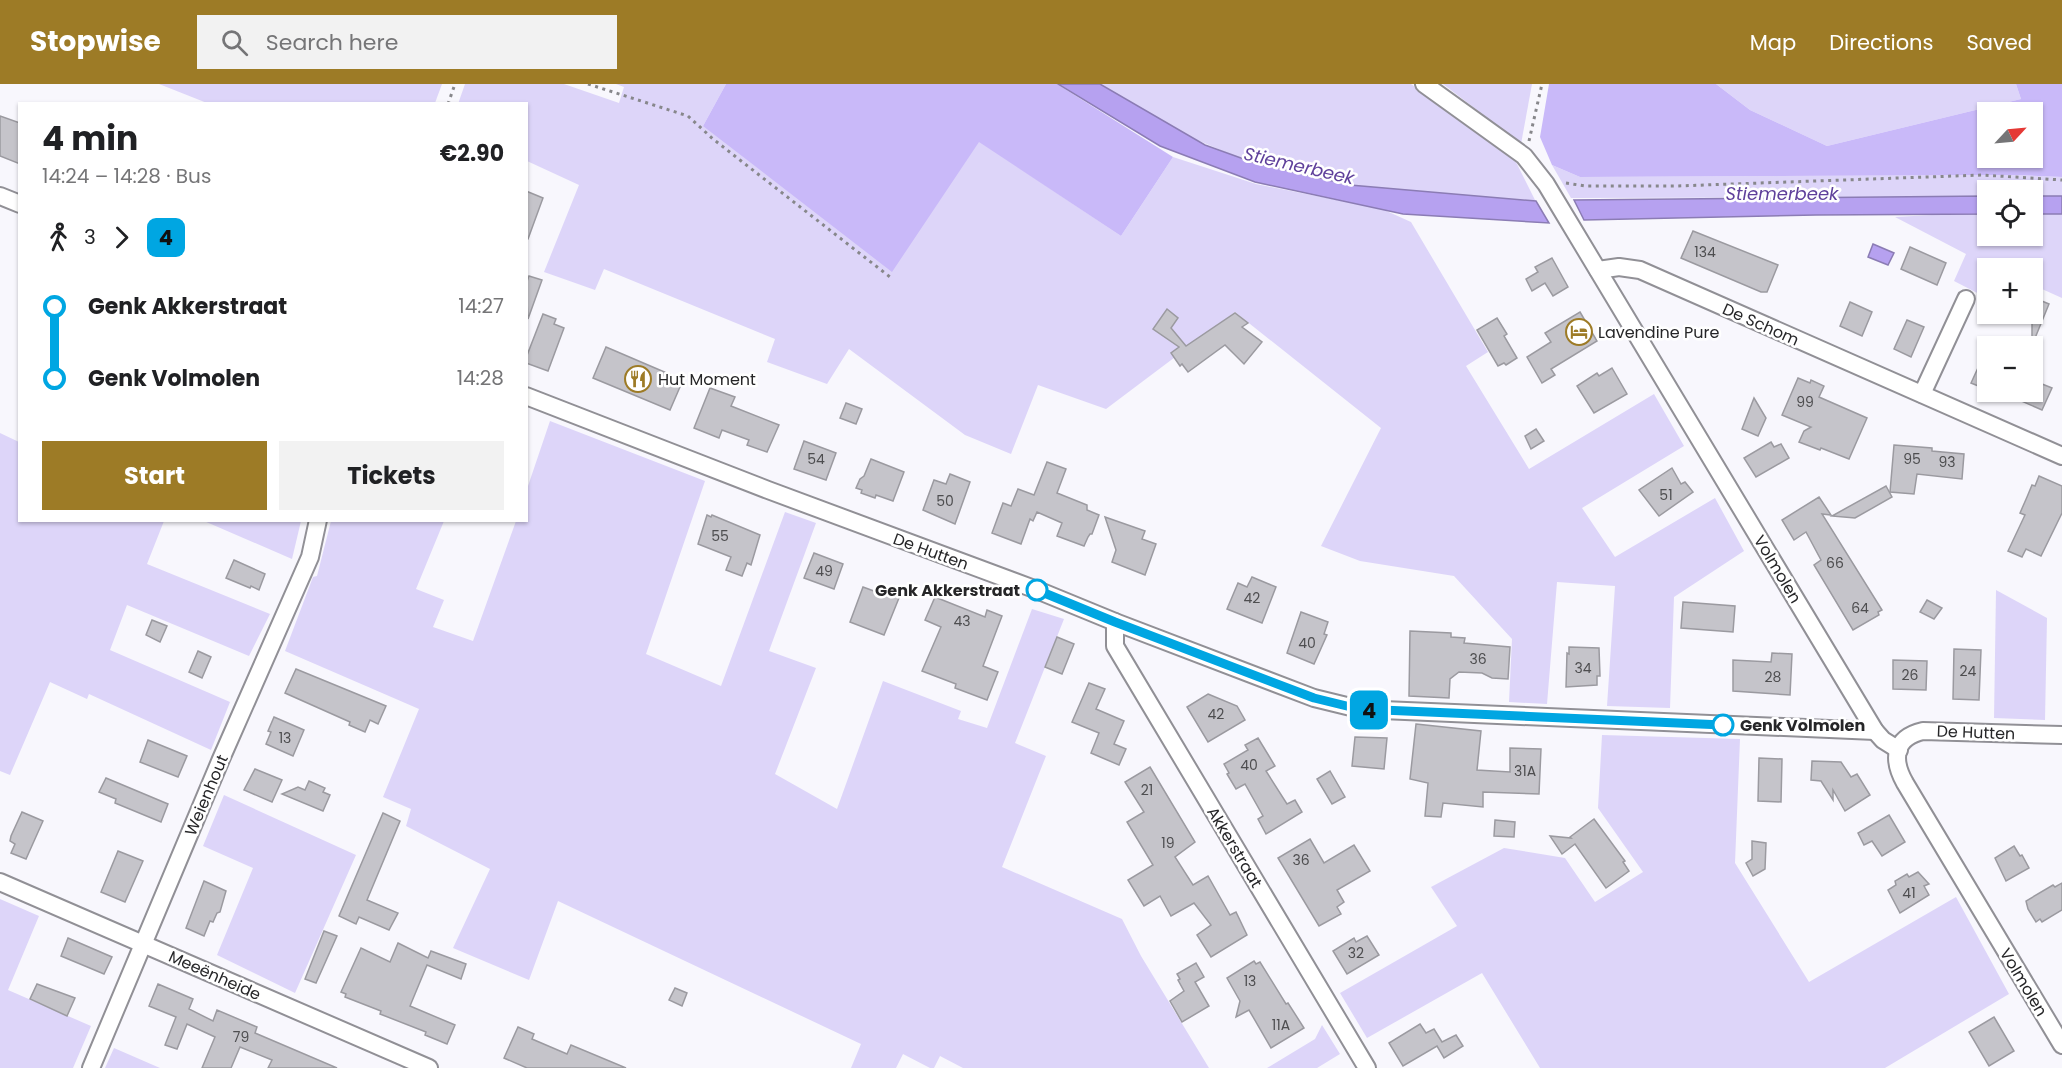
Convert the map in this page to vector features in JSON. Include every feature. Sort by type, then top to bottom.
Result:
[{"type":"street","points":[[1424,84],[1524,156]]},
{"type":"street","name":"Volmolen","points":[[1524,156],[1546,184],[1875,731],[1883,740],[1899,750],[1897,761],[1900,774],[2062,1045]]},
{"type":"street","points":[[0,196],[18,203]]},
{"type":"street","name":"De Schom","points":[[1598,270],[1619,267],[1640,270],[2062,456]]},
{"type":"street","points":[[1922,394],[1966,300]]},
{"type":"street","name":"De Hutten","points":[[528,397],[1314,698],[1359,709],[1875,731]]},
{"type":"street","name":"Weienhout","points":[[91,1068],[221,759],[310,557],[318,522]]},
{"type":"street","name":"Akkerstraat","points":[[1115,622],[1115,646],[1367,1068]]},
{"type":"street","name":"De Hutten","points":[[1899,750],[1905,739],[1923,731],[2062,735]]},
{"type":"street","name":"Meeënheide","points":[[0,882],[429,1068]]},
{"type":"path","points":[[449,102],[456,84]]},
{"type":"path","points":[[588,84],[688,116],[713,139],[890,278]]},
{"type":"path","points":[[1524,156],[1533,129],[1542,84]]},
{"type":"path","points":[[1565,183],[1585,186],[1677,186],[1982,175],[2062,180]]},
{"type":"shaded area","points":[[159,84],[442,84],[435,102],[204,102]]},
{"type":"shaded area","points":[[465,84],[564,84],[619,103],[624,87],[616,84],[726,84],[703,126],[979,141],[1121,236],[1173,157],[1256,184],[1382,209],[1411,222],[1488,352],[1466,366],[1529,469],[1654,394],[1684,446],[1582,508],[1615,557],[1715,498],[1744,551],[1674,597],[1670,708],[1607,706],[1615,586],[1557,582],[1547,704],[1509,702],[1512,639],[1454,576],[1360,561],[1321,546],[1381,428],[1235,312],[1106,409],[1038,385],[1011,454],[965,435],[849,349],[827,384],[767,362],[775,339],[604,269],[595,290],[544,272],[579,185],[528,161],[528,102],[459,102]]},
{"type":"shaded area","points":[[726,84],[1057,84],[1173,157],[1121,236],[979,142],[892,272],[703,126]]},
{"type":"shaded area","points":[[1058,84],[1100,84],[1205,145],[1252,162],[1350,185],[1536,201],[1549,223],[1403,214],[1255,182],[1160,146]]},
{"type":"shaded area","points":[[1093,84],[1411,84],[1516,162],[1535,200],[1435,201],[1270,171],[1145,115]]},
{"type":"shaded area","points":[[1443,84],[1532,84],[1521,144]]},
{"type":"shaded area","points":[[1549,84],[1716,84],[1750,110],[1827,146],[1977,110],[1977,168],[2043,168],[2043,102],[2009,102],[2021,99],[2016,84],[2062,84],[2062,177],[2014,175],[1580,177],[1552,165],[1540,137]]},
{"type":"shaded area","points":[[1716,84],[2016,84],[2021,99],[2009,102],[1977,102],[1977,110],[1827,146],[1750,110]]},
{"type":"shaded area","points":[[1552,165],[1580,177],[2014,175],[2062,177],[2062,197],[2043,197],[2043,180],[1977,180],[1977,197],[1571,198]]},
{"type":"shaded area","points":[[1977,196],[1977,214],[1584,220],[1574,200]]},
{"type":"shaded area","points":[[2043,196],[2062,196],[2062,214],[2043,214]]},
{"type":"shaded area","points":[[2043,210],[2062,211],[2062,298],[2043,289],[2043,258],[1977,258],[1977,293],[1954,281],[1966,254],[1895,217],[1977,213],[1977,246],[2043,246]]},
{"type":"shaded area","points":[[1873,244],[1894,253],[1888,265],[1868,257]]},
{"type":"shaded area","points":[[550,421],[705,481],[646,654],[721,686],[785,512],[816,523],[769,651],[816,668],[775,774],[837,809],[883,681],[961,711],[958,719],[987,728],[1032,609],[1064,619],[1015,743],[1046,756],[1002,867],[1122,919],[1141,956],[1209,1068],[963,1068],[940,1056],[934,1068],[930,1068],[903,1054],[896,1068],[851,1068],[861,1044],[558,901],[529,980],[453,948],[490,869],[406,826],[411,809],[383,797],[419,709],[285,651],[313,577],[317,576],[331,522],[444,522],[416,589],[444,600],[433,627],[473,641],[516,522],[528,522],[528,486]]},
{"type":"shaded area","points":[[0,433],[18,442],[18,522],[164,522],[147,564],[270,614],[249,656],[127,605],[110,650],[230,702],[211,750],[89,694],[87,699],[50,682],[10,775],[0,771]]},
{"type":"shaded area","points":[[206,522],[301,522],[292,559]]},
{"type":"shaded area","points":[[1996,590],[2047,618],[2045,720],[1994,718]]},
{"type":"shaded area","points":[[1602,735],[1740,739],[1735,863],[1809,982],[1956,897],[2009,994],[1885,1068],[1540,1068],[1482,973],[1367,1038],[1340,993],[1457,926],[1431,887],[1504,848],[1565,858],[1595,902],[1643,872],[1598,808]]},
{"type":"shaded area","points":[[224,795],[356,855],[295,993],[217,955],[253,868],[203,846]]},
{"type":"shaded area","points":[[0,899],[39,916],[8,990],[91,1026],[73,1068],[0,1068]]},
{"type":"shaded area","points":[[1322,1025],[1340,1054],[1317,1068],[1267,1068],[1315,1039]]},
{"type":"shaded area","points":[[114,1048],[160,1068],[105,1068]]},
{"type":"building","points":[[0,116],[18,122],[18,163],[0,156]]},
{"type":"building","points":[[528,192],[543,198],[528,239]]},
{"type":"building","points":[[1693,231],[1778,265],[1767,292],[1761,292],[1681,258]]},
{"type":"building","points":[[1910,247],[1946,263],[1937,285],[1901,269]]},
{"type":"building","points":[[1552,258],[1568,287],[1553,296],[1545,283],[1532,291],[1526,279],[1538,272],[1535,267]]},
{"type":"building","points":[[529,276],[542,280],[528,319]]},
{"type":"building","points":[[1850,302],[1872,312],[1862,336],[1840,326]]},
{"type":"building","points":[[2043,302],[2049,304],[2043,319]]},
{"type":"building","points":[[1167,309],[1178,318],[1171,328],[1186,346],[1235,313],[1248,323],[1242,327],[1262,342],[1244,364],[1225,345],[1188,372],[1182,364],[1180,366],[1171,353],[1179,347],[1153,329]]},
{"type":"building","points":[[1580,312],[1597,341],[1551,369],[1555,375],[1542,383],[1527,357],[1551,342],[1545,333]]},
{"type":"building","points":[[543,314],[556,319],[554,324],[564,328],[548,371],[528,364],[528,353]]},
{"type":"building","points":[[1497,318],[1517,358],[1506,365],[1504,363],[1498,366],[1477,330]]},
{"type":"building","points":[[1907,320],[1924,327],[1911,357],[1894,349]]},
{"type":"building","points":[[2032,324],[2041,324],[2036,336],[2032,336]]},
{"type":"building","name":"Hut Moment","points":[[606,347],[683,380],[670,410],[593,378]]},
{"type":"building","points":[[1612,368],[1627,394],[1594,413],[1577,386],[1597,373],[1599,376]]},
{"type":"building","points":[[1977,370],[1977,385],[1971,383]]},
{"type":"building","points":[[1798,378],[1810,383],[1811,380],[1824,386],[1819,397],[1867,418],[1849,459],[1799,442],[1804,431],[1811,427],[1782,415]]},
{"type":"building","points":[[2043,384],[2052,388],[2042,410],[2024,402],[2043,402]]},
{"type":"building","points":[[710,388],[735,397],[731,406],[779,425],[767,452],[747,445],[749,440],[722,430],[719,438],[694,428]]},
{"type":"building","points":[[1754,398],[1766,418],[1758,436],[1742,429]]},
{"type":"building","points":[[846,403],[862,409],[856,424],[840,418]]},
{"type":"building","points":[[1536,429],[1544,441],[1531,449],[1525,436]]},
{"type":"building","points":[[804,441],[836,453],[826,480],[794,469]]},
{"type":"building","points":[[1771,442],[1774,447],[1781,444],[1789,458],[1756,477],[1744,458]]},
{"type":"building","points":[[1894,445],[1932,448],[1932,451],[1964,454],[1962,479],[1917,474],[1914,494],[1890,492]]},
{"type":"building","points":[[871,459],[904,472],[893,501],[876,495],[875,498],[861,493],[862,490],[856,488]]},
{"type":"building","points":[[1047,462],[1066,469],[1057,493],[1087,505],[1087,510],[1099,515],[1092,534],[1084,546],[1057,536],[1062,523],[1037,512],[1033,521],[1030,519],[1021,544],[992,533],[1003,503],[1011,506],[1018,489],[1034,495]]},
{"type":"building","points":[[1672,468],[1681,484],[1685,482],[1693,492],[1659,516],[1639,490]]},
{"type":"building","points":[[950,474],[970,482],[955,524],[923,510],[934,480],[946,484]]},
{"type":"building","points":[[2039,476],[2062,486],[2062,513],[2041,556],[2026,549],[2022,557],[2008,551],[2025,515],[2020,513],[2032,485],[2035,486]]},
{"type":"building","points":[[1886,486],[1892,497],[1855,518],[1832,516]]},
{"type":"building","points":[[1819,497],[1831,515],[1822,514],[1882,610],[1878,612],[1879,615],[1853,630],[1814,565],[1821,560],[1806,532],[1794,540],[1782,520]]},
{"type":"building","points":[[707,515],[760,535],[751,565],[747,563],[742,576],[726,570],[731,557],[698,544]]},
{"type":"building","points":[[1105,517],[1145,531],[1142,539],[1156,544],[1145,575],[1112,562],[1116,550]]},
{"type":"building","points":[[814,553],[843,564],[834,589],[804,578]]},
{"type":"building","points":[[234,560],[265,574],[259,590],[226,578]]},
{"type":"building","points":[[1252,577],[1276,587],[1262,623],[1227,609],[1238,583],[1247,587]]},
{"type":"building","points":[[863,587],[882,594],[885,587],[901,593],[884,635],[850,622]]},
{"type":"building","points":[[935,597],[985,617],[987,610],[1002,616],[983,666],[998,672],[987,700],[955,688],[956,684],[922,671],[941,627],[925,620]]},
{"type":"building","points":[[1927,600],[1942,608],[1934,619],[1920,612]]},
{"type":"building","points":[[1683,602],[1735,606],[1733,632],[1681,628]]},
{"type":"building","points":[[1301,612],[1328,622],[1324,634],[1327,635],[1314,664],[1287,653]]},
{"type":"building","points":[[152,620],[167,626],[160,642],[146,635]]},
{"type":"building","points":[[1410,631],[1451,633],[1451,637],[1465,638],[1464,643],[1510,647],[1508,679],[1492,678],[1482,673],[1459,672],[1450,679],[1449,698],[1409,696]]},
{"type":"building","points":[[1057,637],[1074,644],[1062,674],[1045,667]]},
{"type":"building","points":[[1569,647],[1599,648],[1600,676],[1597,676],[1597,685],[1566,687]]},
{"type":"building","points":[[1954,649],[1981,650],[1979,700],[1953,699]]},
{"type":"building","points":[[198,651],[211,657],[202,678],[189,672]]},
{"type":"building","points":[[1772,653],[1792,654],[1790,695],[1733,691],[1733,660],[1771,662]]},
{"type":"building","points":[[1893,660],[1927,661],[1926,690],[1893,689]]},
{"type":"building","points":[[296,669],[386,706],[378,724],[370,720],[365,732],[349,725],[350,722],[285,693]]},
{"type":"building","points":[[1089,683],[1105,689],[1096,709],[1124,721],[1114,744],[1126,749],[1119,765],[1091,753],[1099,733],[1072,722]]},
{"type":"building","points":[[1208,694],[1237,706],[1245,720],[1208,742],[1187,707]]},
{"type":"building","points":[[274,717],[304,730],[293,756],[266,744]]},
{"type":"building","points":[[1416,724],[1481,731],[1477,770],[1510,772],[1510,748],[1541,749],[1539,794],[1483,792],[1483,807],[1443,803],[1441,817],[1425,816],[1428,783],[1410,779]]},
{"type":"building","points":[[1355,737],[1387,738],[1384,769],[1352,766]]},
{"type":"building","points":[[1258,738],[1275,766],[1266,771],[1287,804],[1295,800],[1302,812],[1266,834],[1258,819],[1263,816],[1245,784],[1236,789],[1224,764],[1248,750],[1245,745]]},
{"type":"building","points":[[148,740],[187,756],[178,777],[140,762]]},
{"type":"building","points":[[1759,758],[1782,759],[1781,802],[1758,801]]},
{"type":"building","points":[[1812,761],[1841,762],[1851,777],[1857,774],[1870,795],[1845,811],[1833,790],[1833,800],[1821,781],[1811,780]]},
{"type":"building","points":[[1150,767],[1195,842],[1175,857],[1193,885],[1208,876],[1230,915],[1236,912],[1247,935],[1211,957],[1197,935],[1211,925],[1194,903],[1171,916],[1160,896],[1144,906],[1128,880],[1153,865],[1127,822],[1144,812],[1125,782]]},
{"type":"building","points":[[255,769],[282,780],[272,802],[244,790]]},
{"type":"building","points":[[1330,771],[1345,797],[1332,804],[1317,779]]},
{"type":"building","points":[[106,778],[168,804],[161,822],[115,803],[116,799],[99,792]]},
{"type":"building","points":[[309,781],[325,788],[323,792],[330,795],[323,811],[282,794],[298,787],[305,790]]},
{"type":"building","points":[[22,812],[43,821],[26,859],[11,853],[15,844],[10,841],[11,836]]},
{"type":"building","points":[[383,813],[400,821],[367,900],[398,913],[389,930],[359,917],[356,924],[339,916]]},
{"type":"building","points":[[1889,815],[1905,842],[1882,856],[1872,841],[1864,845],[1858,833]]},
{"type":"building","points":[[1594,819],[1625,861],[1623,862],[1629,871],[1606,888],[1575,844],[1562,854],[1550,836],[1571,838]]},
{"type":"building","points":[[1495,820],[1515,822],[1514,837],[1494,836]]},
{"type":"building","points":[[1310,839],[1324,863],[1354,845],[1370,871],[1337,890],[1344,902],[1337,907],[1341,914],[1319,926],[1278,858]]},
{"type":"building","points":[[1752,841],[1766,843],[1765,869],[1753,876],[1746,863],[1752,859]]},
{"type":"building","points":[[2014,846],[2029,868],[2006,881],[1995,858]]},
{"type":"building","points":[[118,851],[143,861],[125,902],[101,892]]},
{"type":"building","points":[[1918,872],[1929,884],[1924,886],[1929,895],[1900,913],[1888,890],[1896,885],[1895,881],[1907,874],[1909,877]]},
{"type":"building","points":[[204,881],[226,891],[220,912],[217,913],[213,922],[210,921],[204,936],[186,928]]},
{"type":"building","points":[[2062,883],[2062,910],[2042,922],[2040,919],[2036,922],[2026,901],[2053,885],[2055,887]]},
{"type":"building","points":[[324,931],[337,936],[316,983],[305,979]]},
{"type":"building","points":[[1367,936],[1379,955],[1347,974],[1333,951],[1354,938],[1356,942]]},
{"type":"building","points":[[68,938],[112,957],[104,974],[61,956]]},
{"type":"building","points":[[398,943],[428,958],[431,951],[466,964],[461,979],[427,965],[410,1006],[455,1025],[447,1044],[425,1035],[426,1032],[380,1014],[381,1011],[345,997],[346,994],[341,992],[361,948],[390,962]]},
{"type":"building","points":[[1254,961],[1256,964],[1260,962],[1304,1028],[1271,1048],[1249,1010],[1236,1017],[1240,1001],[1227,978]]},
{"type":"building","points":[[1196,963],[1204,977],[1195,982],[1209,1006],[1182,1022],[1170,1001],[1184,991],[1177,974]]},
{"type":"building","points":[[37,984],[75,998],[67,1016],[30,999]]},
{"type":"building","points":[[158,984],[193,999],[189,1009],[213,1021],[217,1010],[257,1027],[255,1033],[337,1068],[268,1068],[272,1060],[240,1047],[231,1068],[202,1068],[215,1037],[187,1024],[177,1049],[165,1045],[176,1017],[149,1006]]},
{"type":"building","points":[[675,988],[687,993],[682,1006],[669,1000]]},
{"type":"building","points":[[1994,1017],[2014,1051],[1989,1066],[1969,1032]]},
{"type":"building","points":[[1420,1024],[1426,1033],[1434,1029],[1442,1042],[1456,1035],[1463,1046],[1444,1058],[1437,1046],[1403,1066],[1389,1043]]},
{"type":"building","points":[[518,1027],[534,1034],[532,1039],[567,1054],[571,1045],[626,1068],[527,1068],[504,1058]]},
{"type":"bus line","name":"4","points":[[1037,590],[1314,698],[1359,709],[1723,725]]},
{"type":"place","name":"Lavendine Pure","points":[[1579,332]]},
{"type":"place","name":"Hut Moment","points":[[638,379]]},
{"type":"place","name":"Genk Akkerstraat","points":[[1037,590]]},
{"type":"place","name":"Genk Volmolen","points":[[1723,725]]},
{"type":"water label","name":"Stiemerbeek","points":[[1299,166]]},
{"type":"water label","name":"Stiemerbeek","points":[[1782,194]]}]
